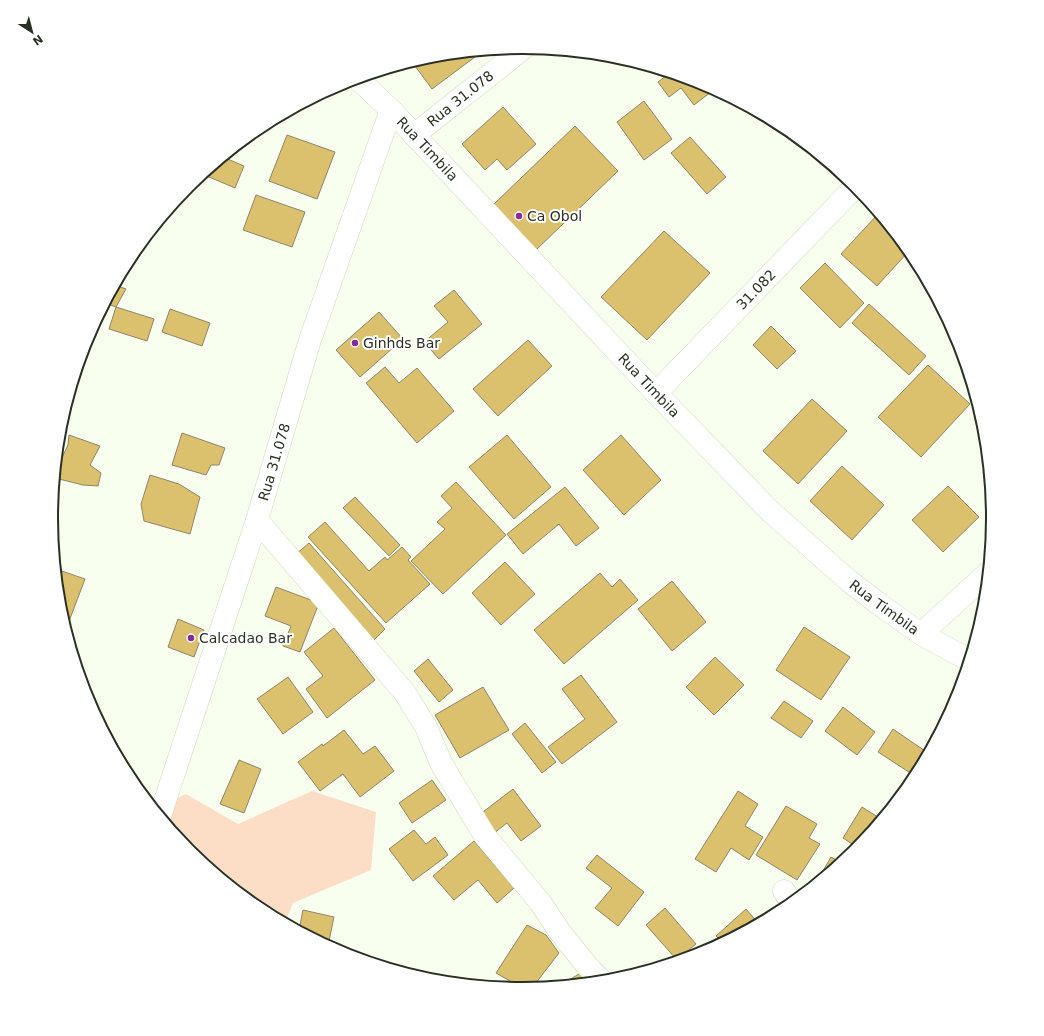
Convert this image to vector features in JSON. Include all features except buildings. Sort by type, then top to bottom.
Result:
[{"type":"street","name":"Rua 31.078","points":[[414,135],[516,54]]},
{"type":"street","name":"Rua Timbila","points":[[362,83],[391,110],[656,393],[770,511],[849,581],[879,604],[921,634],[964,657]]},
{"type":"street","name":"Rua 31.078","points":[[162,810],[256,520],[310,340],[391,110]]},
{"type":"street","name":"31.082","points":[[656,393],[851,191]]},
{"type":"street","points":[[256,520],[405,693],[426,727],[441,763],[485,836],[540,902],[560,932],[597,976]]},
{"type":"street","points":[[921,634],[982,578]]},
{"type":"shaded area","points":[[312,791],[376,812],[371,870],[293,903],[287,918],[264,904],[216,867],[173,824],[159,807],[186,794],[238,824]]},
{"type":"place","name":"Ca Obol","points":[[519,216]]},
{"type":"place","name":"Ginhds Bar","points":[[355,343]]},
{"type":"place","name":"Calcadao Bar","points":[[191,638]]}]
